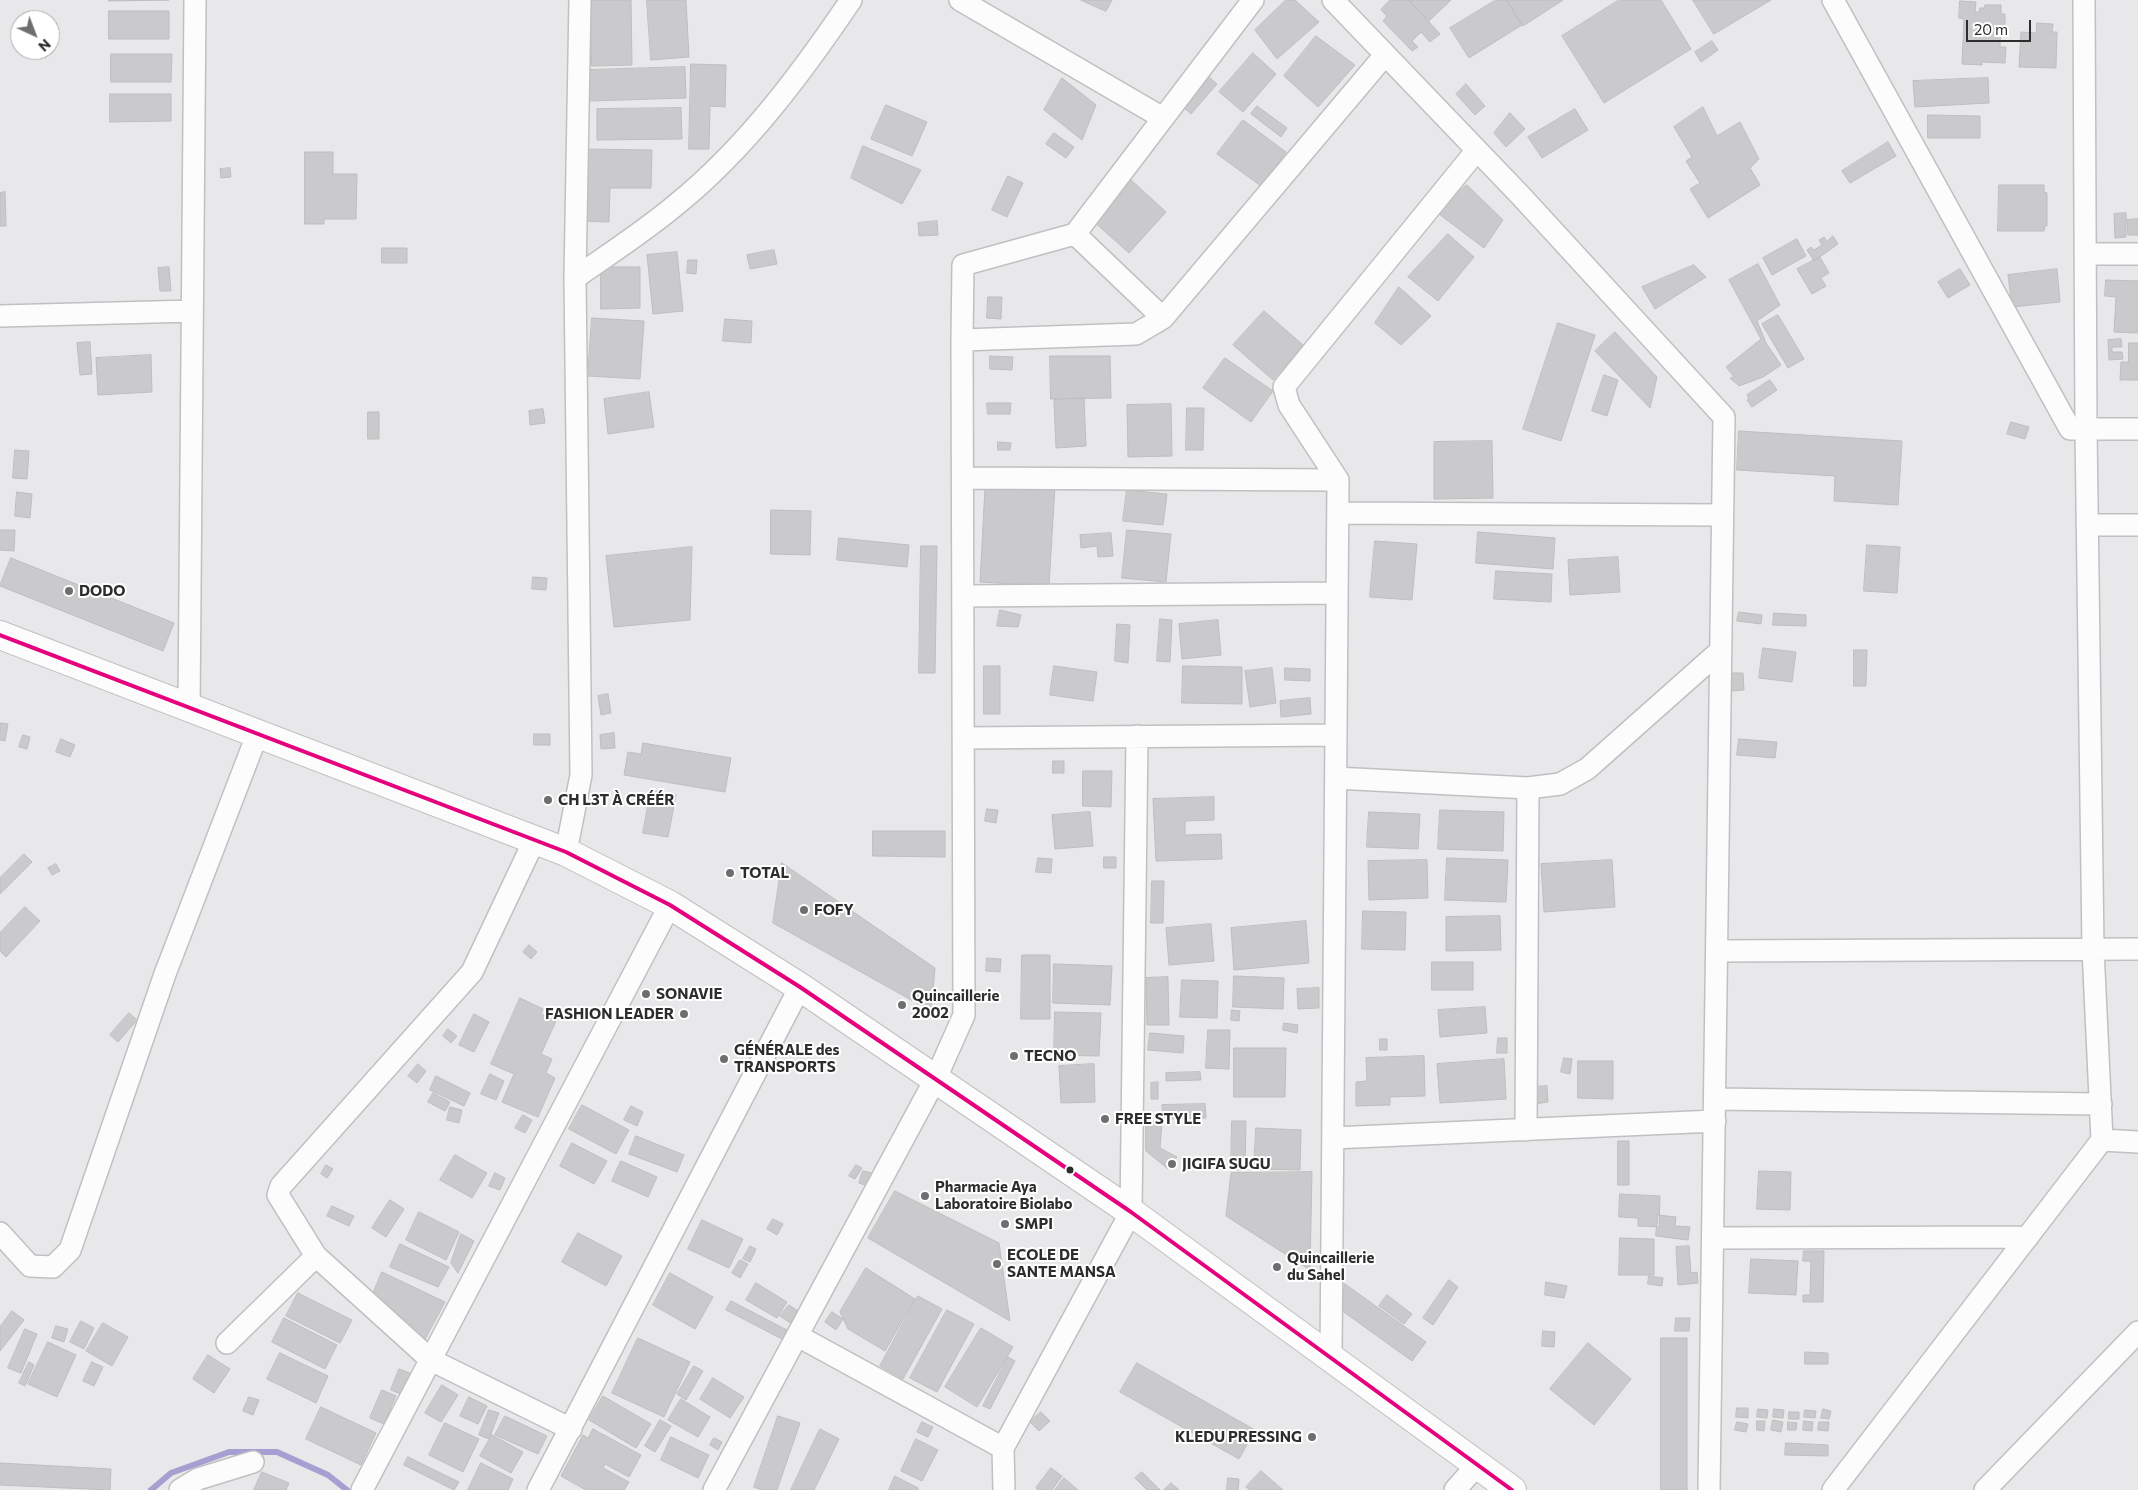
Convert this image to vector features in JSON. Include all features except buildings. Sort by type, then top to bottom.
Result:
[{"type":"main road","points":[[0,635],[566,852],[670,905],[800,987],[1132,1212],[1512,1490]]},
{"type":"street","points":[[189,709],[195,0]]},
{"type":"street","points":[[566,852],[581,775],[575,278],[580,0]]},
{"type":"street","points":[[575,278],[677,204],[739,147],[822,43],[851,0]]},
{"type":"street","points":[[960,0],[1163,118]]},
{"type":"street","points":[[714,1490],[936,1078],[964,1015],[963,265],[1075,234],[1253,0]]},
{"type":"street","points":[[1833,0],[2070,429],[2138,429]]},
{"type":"street","points":[[1833,1490],[2102,1140],[2093,949],[2086,429],[2084,0]]},
{"type":"street","points":[[1345,4],[1385,55],[1478,150],[1724,416],[1710,1490]]},
{"type":"street","points":[[962,340],[1136,334],[1164,318],[1385,55]]},
{"type":"street","points":[[1332,1358],[1338,480],[1289,404],[1284,387],[1478,150]]},
{"type":"street","points":[[1075,234],[1164,318]]},
{"type":"street","points":[[2086,254],[2138,254]]},
{"type":"street","points":[[0,316],[192,311]]},
{"type":"street","points":[[963,478],[1338,480]]},
{"type":"street","points":[[1338,513],[1722,515]]},
{"type":"street","points":[[2087,525],[2138,525]]},
{"type":"street","points":[[963,596],[1337,592]]},
{"type":"street","points":[[1336,778],[1528,788],[1560,784],[1586,769],[1720,651]]},
{"type":"street","points":[[0,1233],[30,1266],[53,1267],[70,1250],[165,974],[257,734]]},
{"type":"street","points":[[964,738],[1336,735]]},
{"type":"street","points":[[1004,1490],[1003,1448],[1132,1212],[1137,736]]},
{"type":"street","points":[[1526,1130],[1528,788]]},
{"type":"street","points":[[534,841],[472,972],[281,1186],[278,1195],[316,1256],[431,1360],[571,1429]]},
{"type":"street","points":[[364,1486],[670,905]]},
{"type":"street","points":[[1717,951],[2138,948]]},
{"type":"street","points":[[538,1490],[800,987]]},
{"type":"street","points":[[1715,1099],[2101,1104]]},
{"type":"street","points":[[1333,1138],[1714,1121]]},
{"type":"street","points":[[2102,1140],[2138,1142]]},
{"type":"street","points":[[1713,1238],[2028,1237]]},
{"type":"street","points":[[227,1343],[316,1256]]},
{"type":"street","points":[[1985,1490],[2138,1332]]},
{"type":"street","points":[[798,1336],[1003,1448]]},
{"type":"street","points":[[180,1490],[198,1479],[253,1462]]},
{"type":"street","points":[[1455,1490],[1478,1464]]},
{"type":"waterway","points":[[151,1490],[171,1473],[229,1452],[277,1452],[328,1475],[347,1490]]},
{"type":"transit line","points":[[0,635],[566,852],[670,905],[800,987],[1131,1212],[1512,1490]]},
{"type":"place","name":"DODO","points":[[69,591]]},
{"type":"place","name":"CH L3T À CRÉÉR","points":[[548,800]]},
{"type":"place","name":"TOTAL","points":[[730,873]]},
{"type":"place","name":"FOFY","points":[[804,910]]},
{"type":"place","name":"SONAVIE","points":[[646,994]]},
{"type":"place","name":"Quincaillerie 2002","points":[[902,1005]]},
{"type":"place","name":"FASHION LEADER","points":[[684,1014]]},
{"type":"place","name":"TECNO","points":[[1014,1056]]},
{"type":"place","name":"GÉNÉRALE des TRANSPORTS","points":[[724,1059]]},
{"type":"place","name":"FREE STYLE","points":[[1105,1119]]},
{"type":"place","name":"JIGIFA SUGU","points":[[1172,1164]]},
{"type":"place","name":"Pharmacie Aya Laboratoire Biolabo","points":[[925,1196]]},
{"type":"place","name":"SMPI","points":[[1005,1224]]},
{"type":"place","name":"ECOLE DE SANTE MANSA","points":[[997,1264]]},
{"type":"place","name":"Quincaillerie du Sahel","points":[[1277,1267]]},
{"type":"place","name":"KLEDU PRESSING","points":[[1312,1437]]}]
